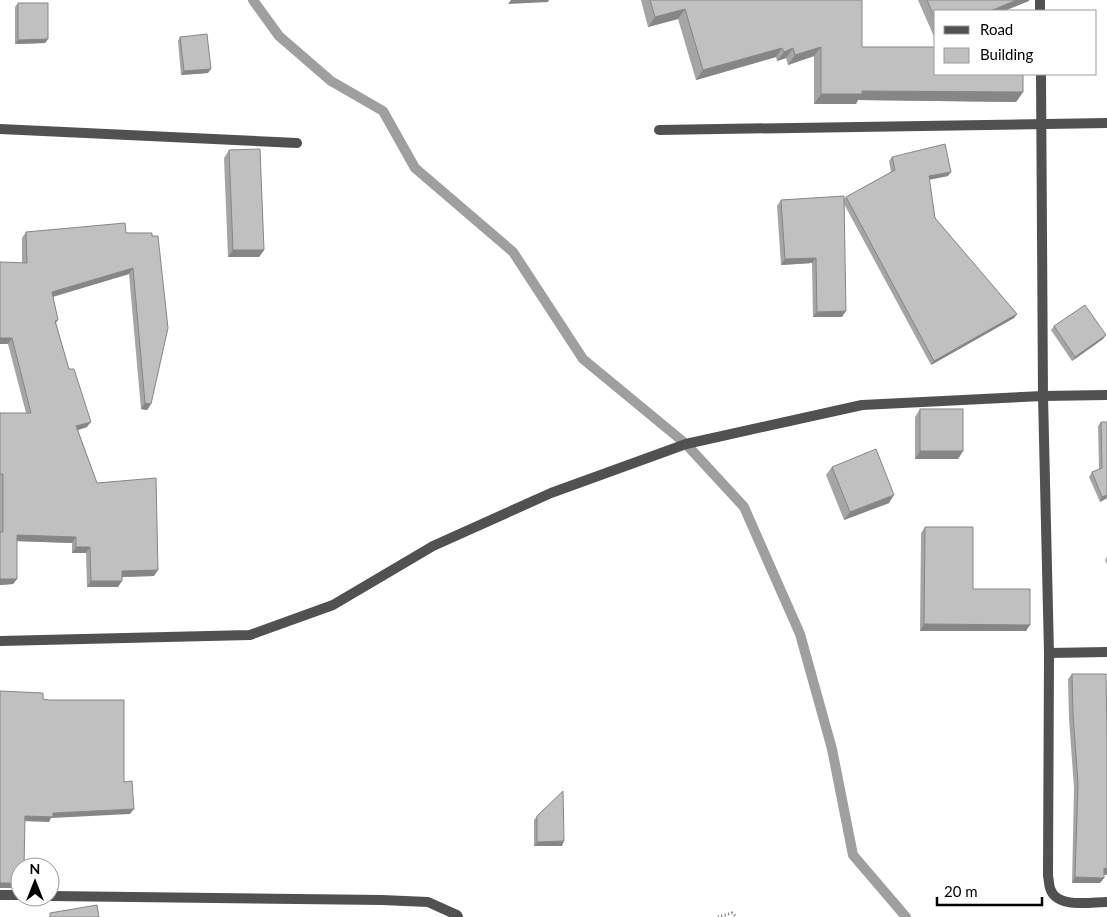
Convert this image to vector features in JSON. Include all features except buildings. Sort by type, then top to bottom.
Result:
[{"type":"street","points":[[1041,75],[1043,124],[1043,396],[1049,653],[1048,876],[1050,890],[1057,898],[1066,902],[1107,902]]},
{"type":"street","points":[[659,130],[1107,124]]},
{"type":"street","points":[[0,130],[297,143]]},
{"type":"street","points":[[0,641],[250,635],[333,605],[433,546],[551,494],[686,444],[862,405],[1043,396],[1107,395]]},
{"type":"street","points":[[1049,653],[1107,652]]},
{"type":"street","points":[[60,896],[428,902],[458,917]]},
{"type":"path","points":[[718,917],[732,913],[737,917]]},
{"type":"waterway","points":[[253,0],[279,36],[331,81],[383,111],[415,168],[513,252],[583,359],[686,444],[744,507],[800,634],[832,749],[853,855],[906,917]]}]
